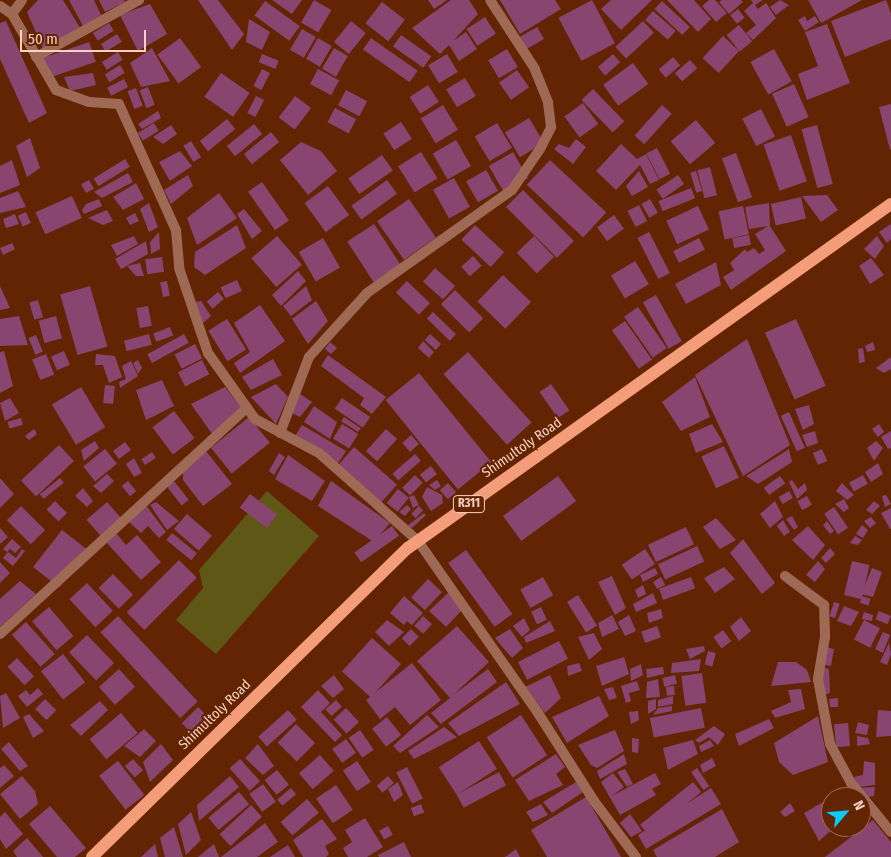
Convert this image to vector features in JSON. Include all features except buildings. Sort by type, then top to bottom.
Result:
[{"type":"main road","name":"Shimultoly Road","points":[[92,857],[418,541],[891,204]]},
{"type":"street","points":[[12,14],[22,0]]},
{"type":"street","points":[[36,58],[139,0]]},
{"type":"street","points":[[280,433],[309,357],[367,293],[512,190],[540,149],[550,127],[548,102],[535,69],[490,0]]},
{"type":"street","points":[[0,6],[12,14],[56,90],[89,102],[119,104],[176,230],[179,268],[208,354],[247,408],[256,419],[319,453],[418,541],[538,714],[594,801],[636,857]]},
{"type":"street","points":[[0,634],[247,408]]},
{"type":"street","points":[[785,576],[824,605],[825,637],[818,679],[830,744],[850,783],[891,832]]},
{"type":"shaded area","points":[[267,491],[319,536],[216,654],[176,620],[203,588],[199,570]]}]
